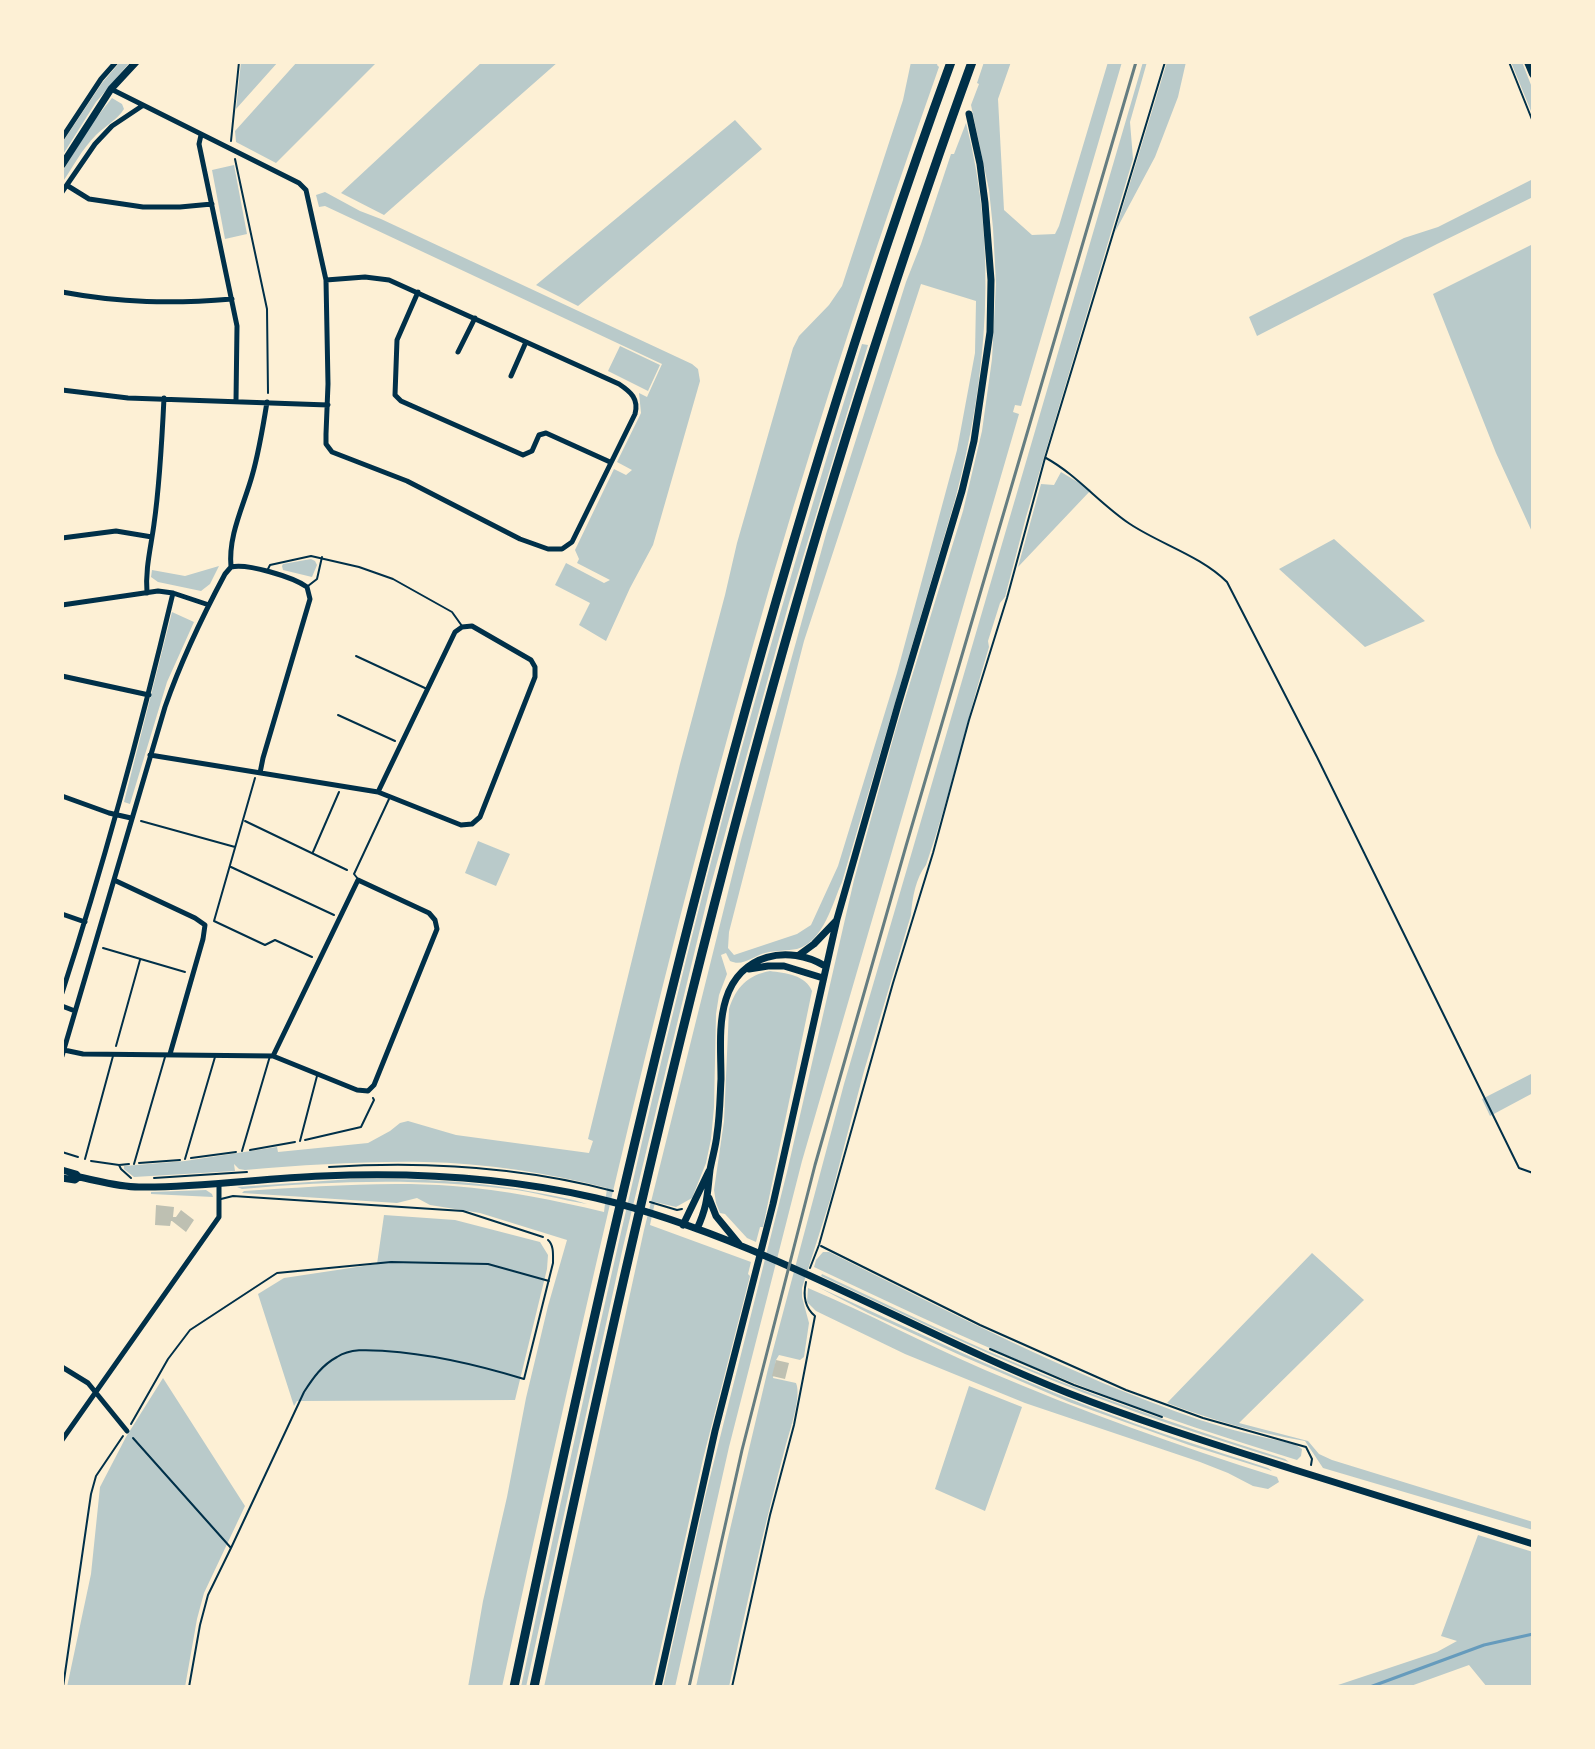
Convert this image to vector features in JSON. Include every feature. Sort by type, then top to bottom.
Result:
[{"type":"highway","points":[[514,1687],[629,1165],[736,742],[850,361],[951,62]]},
{"type":"highway","points":[[534,1687],[624,1271],[731,837],[840,456],[972,62]]},
{"type":"highway","points":[[1528,62],[1533,74]]},
{"type":"main road","points":[[62,165],[111,89],[136,62]]},
{"type":"main road","points":[[658,1687],[712,1446],[773,1204],[825,966],[962,491],[979,419],[990,332],[990,266],[980,164],[969,114]]},
{"type":"main road","points":[[799,955],[837,919]]},
{"type":"main road","points":[[697,1229],[709,1197],[710,1169],[719,1121],[724,1003],[732,985],[756,962],[773,955],[799,955],[825,966]]},
{"type":"main road","points":[[747,969],[784,966],[823,978]]},
{"type":"main road","points":[[683,1225],[710,1169]]},
{"type":"main road","points":[[62,1170],[79,1177],[138,1187],[319,1176],[435,1174],[510,1181],[595,1198],[663,1217],[750,1250],[1067,1393],[1155,1425],[1533,1544]]},
{"type":"main road","points":[[62,1178],[75,1180],[79,1177]]},
{"type":"main road","points":[[709,1197],[716,1216],[740,1246]]},
{"type":"street","points":[[62,138],[116,62]]},
{"type":"street","points":[[111,89],[299,183],[306,190],[326,280],[326,444],[332,452],[407,481],[520,539],[548,549],[562,549],[572,542],[637,408],[633,395],[619,384],[389,280],[377,277],[326,280]]},
{"type":"street","points":[[62,192],[95,144],[112,126],[142,106]]},
{"type":"street","points":[[201,135],[199,144],[237,326],[236,401]]},
{"type":"street","points":[[68,186],[89,199],[143,207],[212,204]]},
{"type":"street","points":[[62,292],[128,302],[232,299]]},
{"type":"street","points":[[418,292],[397,340],[395,395],[401,401],[523,455],[532,451],[539,435],[546,433],[610,462]]},
{"type":"street","points":[[458,352],[475,318]]},
{"type":"street","points":[[511,376],[526,342]]},
{"type":"street","points":[[62,390],[128,398],[328,405]]},
{"type":"street","points":[[147,593],[145,576],[161,464],[164,398]]},
{"type":"street","points":[[267,402],[255,465],[233,539],[231,567],[178,669],[63,1053],[272,1056],[357,1090],[368,1091],[374,1085],[437,929],[429,913],[358,880],[272,1056]]},
{"type":"street","points":[[62,538],[116,531],[152,537]]},
{"type":"street","points":[[231,567],[241,564],[298,580],[307,587],[310,599],[259,773]]},
{"type":"street","points":[[62,605],[158,591],[209,605]]},
{"type":"street","points":[[62,993],[149,695],[173,593]]},
{"type":"street","points":[[150,755],[378,792],[461,825],[472,824],[480,817],[535,677],[531,660],[472,626],[455,632],[378,792]]},
{"type":"street","points":[[62,676],[149,695]]},
{"type":"street","points":[[62,796],[131,818]]},
{"type":"street","points":[[114,880],[205,925],[168,1054]]},
{"type":"street","points":[[62,914],[85,922]]},
{"type":"street","points":[[62,1006],[75,1011]]},
{"type":"street","points":[[62,1440],[219,1217],[219,1183]]},
{"type":"street","points":[[62,1367],[88,1383],[127,1431]]},
{"type":"lane","points":[[267,572],[270,565],[311,556],[359,567],[393,579],[452,612],[462,627]]},
{"type":"lane","points":[[307,587],[317,579],[322,557]]},
{"type":"lane","points":[[356,656],[427,689]]},
{"type":"lane","points":[[358,880],[354,874],[390,797]]},
{"type":"lane","points":[[134,1164],[168,1054]]},
{"type":"lane","points":[[85,1159],[113,1055]]},
{"type":"lane","points":[[185,1159],[215,1055]]},
{"type":"lane","points":[[242,1151],[272,1056]]},
{"type":"lane","points":[[300,1141],[318,1074]]},
{"type":"lane","points":[[220,1199],[233,1196],[463,1211],[543,1237]]},
{"type":"path","points":[[239,62],[228,153],[235,156],[267,309],[267,402]]},
{"type":"path","points":[[732,1687],[763,1545],[794,1425],[815,1316],[805,1304],[804,1290],[1007,598],[1045,458],[1165,62]]},
{"type":"path","points":[[1509,62],[1533,122]]},
{"type":"path","points":[[1045,458],[1075,477],[1129,523],[1208,567],[1227,582],[1317,757],[1519,1168],[1533,1173]]},
{"type":"path","points":[[338,715],[401,744]]},
{"type":"path","points":[[259,773],[214,921],[265,945],[275,940],[320,960]]},
{"type":"path","points":[[312,853],[341,785]]},
{"type":"path","points":[[131,818],[236,848]]},
{"type":"path","points":[[244,820],[354,874]]},
{"type":"path","points":[[230,866],[340,918]]},
{"type":"path","points":[[94,946],[193,974]]},
{"type":"path","points":[[113,1055],[140,959]]},
{"type":"path","points":[[91,1160],[119,1165],[185,1159],[300,1141],[361,1127],[374,1100],[368,1091]]},
{"type":"path","points":[[62,1152],[71,1155]]},
{"type":"path","points":[[666,1207],[687,1209]]},
{"type":"path","points":[[189,1687],[208,1595],[313,1378],[339,1355],[382,1351],[444,1358],[524,1379],[553,1263],[550,1242],[543,1237]]},
{"type":"path","points":[[819,1245],[980,1325],[1126,1390],[1203,1418],[1306,1447],[1312,1459],[1311,1466]]},
{"type":"path","points":[[63,1687],[96,1476],[127,1431],[168,1359],[190,1330],[277,1273],[391,1262],[474,1263],[549,1281]]},
{"type":"path","points":[[989,1349],[1074,1385],[1171,1420]]},
{"type":"path","points":[[127,1431],[231,1548]]},
{"type":"shaded area","points":[[120,62],[130,62],[96,102],[62,156],[62,143],[102,83]]},
{"type":"shaded area","points":[[241,62],[278,62],[236,109]]},
{"type":"shaded area","points":[[297,62],[377,62],[276,163],[236,142],[235,131]]},
{"type":"shaded area","points":[[482,62],[558,62],[384,215],[341,193]]},
{"type":"shaded area","points":[[911,62],[938,62],[939,67],[833,382],[735,710],[628,1127],[502,1687],[468,1687],[526,1398],[567,1240],[480,1213],[430,1205],[417,1198],[397,1203],[242,1193],[348,1185],[427,1185],[510,1193],[604,1212],[607,1188],[470,1164],[357,1163],[245,1170],[234,1164],[235,1171],[134,1177],[124,1166],[185,1161],[277,1147],[278,1152],[368,1143],[408,1121],[456,1135],[589,1153],[593,1141],[588,1139],[680,764],[737,543],[793,348],[799,336],[829,305],[842,286],[903,100]]},
{"type":"shaded area","points":[[984,62],[1011,62],[998,99],[1004,210],[1032,235],[1055,234],[1108,62],[1122,62],[1021,406],[1015,405],[1013,412],[1019,414],[802,1161],[729,1447],[675,1687],[663,1687],[705,1497],[787,1172],[854,880],[896,728],[963,511],[982,431],[992,359],[996,284],[989,190],[971,105]]},
{"type":"shaded area","points":[[1143,62],[1147,62],[1130,122],[1133,159],[1005,597],[1000,603],[988,641],[989,647],[943,811],[926,865],[915,888],[911,915],[802,1288],[809,1323],[804,1357],[800,1360],[779,1355],[776,1360],[773,1378],[796,1383],[796,1405],[729,1687],[696,1687],[768,1369],[844,1084]]},
{"type":"shaded area","points":[[1167,62],[1186,62],[1178,97],[1155,157],[1115,232]]},
{"type":"shaded area","points":[[1511,62],[1522,62],[1533,90],[1533,116]]},
{"type":"shaded area","points":[[112,98],[124,109],[91,140],[62,183],[62,172]]},
{"type":"shaded area","points":[[735,120],[762,149],[578,306],[536,285]]},
{"type":"shaded area","points":[[966,123],[982,217],[985,312],[975,407],[955,500],[842,882],[830,911],[814,938],[797,949],[765,953],[739,963],[730,961],[726,953],[721,955],[727,974],[716,1014],[714,1107],[706,1163],[692,1198],[676,1207],[655,1202],[650,1225],[751,1262],[652,1687],[544,1687],[644,1230],[741,840],[826,534],[906,282],[951,154],[954,154]],"holes":[[[921,284],[976,301],[975,353],[957,450],[897,673],[838,866],[811,925],[797,934],[734,955],[728,948],[729,932],[804,641]]]},
{"type":"shaded area","points":[[234,165],[247,234],[225,239],[212,170]]},
{"type":"shaded area","points":[[1533,179],[1533,197],[1257,336],[1249,317],[1404,238],[1438,227]]},
{"type":"shaded area","points":[[325,192],[698,369],[700,381],[653,545],[606,641],[579,625],[590,603],[555,585],[566,563],[604,583],[610,580],[577,563],[579,559],[575,550],[614,469],[626,475],[632,470],[617,462],[641,413],[639,393],[647,397],[662,364],[325,206],[319,207],[316,195]]},
{"type":"shaded area","points":[[1533,244],[1533,534],[1496,453],[1433,294]]},
{"type":"shaded area","points":[[862,344],[868,345],[789,603],[710,888],[623,1247],[526,1687],[521,1687],[621,1232],[706,882],[769,651]]},
{"type":"shaded area","points":[[620,346],[660,365],[648,391],[608,371]]},
{"type":"shaded area","points":[[1061,472],[1091,490],[1018,567],[1041,484],[1054,485]]},
{"type":"shaded area","points":[[1334,539],[1425,621],[1365,647],[1279,569]]},
{"type":"shaded area","points":[[311,559],[317,565],[312,577],[283,570],[283,564]]},
{"type":"shaded area","points":[[219,566],[210,584],[201,591],[158,582],[151,577],[152,570],[185,576]]},
{"type":"shaded area","points":[[172,612],[194,622],[167,682],[130,804],[124,802]]},
{"type":"shaded area","points":[[478,841],[510,854],[496,886],[465,873]]},
{"type":"shaded area","points":[[770,971],[800,978],[812,991],[763,1227],[760,1227],[756,1242],[747,1238],[725,1214],[720,1213],[714,1190],[724,1121],[729,1009],[744,983]]},
{"type":"shaded area","points":[[1533,1073],[1533,1093],[1490,1116],[1482,1099]]},
{"type":"shaded area","points":[[352,1179],[469,1183],[516,1189],[539,1193],[587,1204],[518,1190],[441,1183],[237,1187]]},
{"type":"shaded area","points":[[206,1190],[213,1197],[151,1194],[151,1192]]},
{"type":"shaded area","points":[[384,1215],[455,1220],[540,1242],[548,1255],[547,1269],[515,1400],[297,1401],[294,1406],[258,1294],[284,1278],[377,1264]]},
{"type":"shaded area","points":[[823,1252],[829,1252],[1105,1384],[1200,1420],[1294,1444],[1302,1449],[1301,1456],[1297,1460],[1195,1427],[1119,1401],[1023,1362],[814,1267]]},
{"type":"shaded area","points":[[1312,1253],[1364,1300],[1239,1423],[1308,1441],[1319,1454],[1332,1460],[1533,1522],[1533,1530],[1323,1468],[1305,1441],[1235,1425],[1167,1403]]},
{"type":"shaded area","points":[[822,1274],[1049,1377],[1289,1462],[1171,1424],[1054,1381],[937,1330]]},
{"type":"shaded area","points":[[818,1287],[1058,1394],[1272,1471],[1069,1402],[868,1313]]},
{"type":"shaded area","points":[[808,1288],[1021,1385],[1130,1427],[1277,1477],[1279,1482],[1268,1489],[1253,1486],[1200,1462],[1025,1403],[905,1354],[816,1311],[807,1302]]},
{"type":"shaded area","points":[[163,1378],[245,1506],[204,1593],[185,1687],[67,1687],[91,1574],[100,1487],[126,1437]]},
{"type":"shaded area","points":[[969,1386],[1022,1407],[985,1511],[935,1489]]},
{"type":"shaded area","points":[[1478,1535],[1533,1552],[1533,1687],[1487,1687],[1469,1665],[1408,1687],[1332,1687],[1437,1652],[1457,1641],[1441,1636]]},
{"type":"building","points":[[156,1205],[174,1207],[173,1217],[181,1210],[194,1220],[186,1232],[172,1221],[170,1226],[155,1225]]},
{"type":"building","points":[[776,1360],[789,1363],[785,1379],[772,1376]]},
{"type":"waterway","points":[[1370,1687],[1484,1645],[1533,1634]]},
{"type":"railway","points":[[689,1687],[742,1450],[815,1165],[1136,62]]}]
